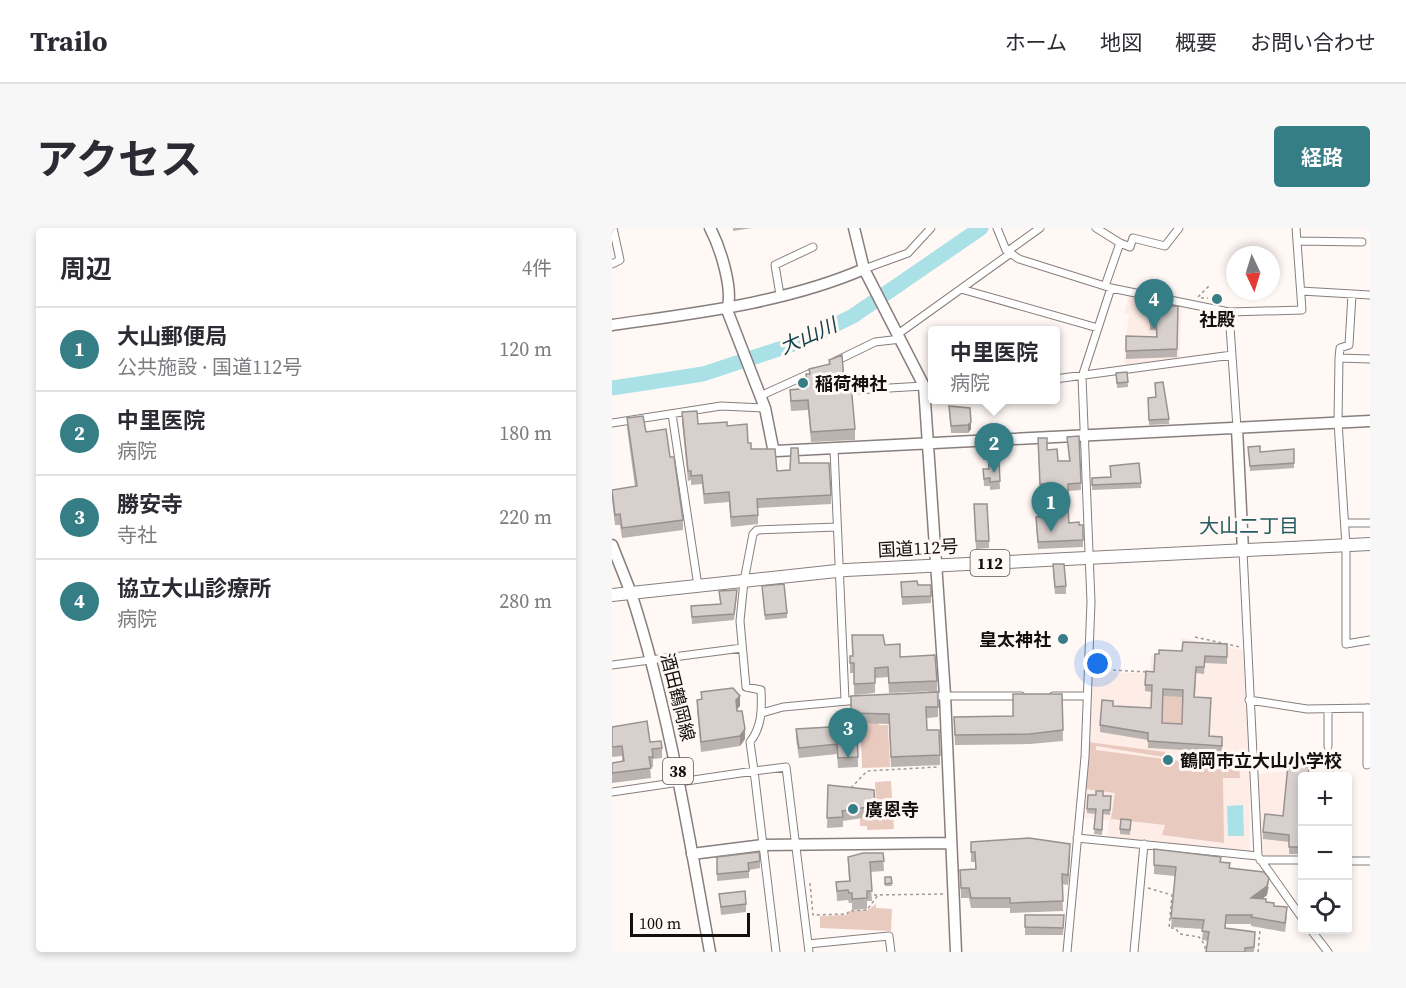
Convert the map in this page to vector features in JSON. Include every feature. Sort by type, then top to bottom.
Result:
[{"type":"highway","name":"国道112号","points":[[612,596],[839,571],[1370,544]]},
{"type":"street","points":[[612,264],[620,260],[613,228]]},
{"type":"street","points":[[710,228],[718,243],[730,300],[727,310],[765,408],[773,448],[776,451],[1370,421]]},
{"type":"street","points":[[854,228],[864,269],[870,282],[927,384],[927,443],[945,695],[956,952]]},
{"type":"street","points":[[612,325],[728,307],[824,284],[908,253],[931,228]]},
{"type":"street","points":[[997,228],[1008,251],[1019,259],[1108,287],[1229,312],[1302,310],[1296,228]]},
{"type":"street","points":[[827,366],[875,342],[898,334],[1040,228]]},
{"type":"street","points":[[1096,228],[1130,247],[1134,238],[1165,246],[1179,228]]},
{"type":"street","points":[[1297,240],[1362,242]]},
{"type":"street","points":[[1067,952],[1085,757],[1091,558],[1082,377],[1098,328],[1120,243]]},
{"type":"street","points":[[780,295],[775,265],[813,247]]},
{"type":"street","points":[[961,289],[1098,328]]},
{"type":"street","points":[[1301,291],[1370,295]]},
{"type":"street","points":[[1352,294],[1349,345],[1340,348],[1339,358],[1338,422],[1346,546],[1346,644],[1370,639]]},
{"type":"street","points":[[1229,312],[1259,858],[1298,912]]},
{"type":"street","points":[[1060,379],[1232,355]]},
{"type":"street","points":[[1339,358],[1370,359]]},
{"type":"street","points":[[760,394],[818,370]]},
{"type":"street","points":[[855,390],[927,384]]},
{"type":"street","points":[[612,423],[721,406],[765,408]]},
{"type":"street","points":[[672,414],[698,586]]},
{"type":"street","points":[[834,449],[845,700]]},
{"type":"street","points":[[1344,524],[1370,522]]},
{"type":"street","points":[[776,952],[750,742],[758,730],[762,712],[761,690],[746,687],[741,621],[744,581],[753,534],[758,530],[837,527]]},
{"type":"street","name":"酒田鶴岡線","points":[[612,545],[631,593],[652,659],[680,781],[710,952]]},
{"type":"street","points":[[612,665],[742,648]]},
{"type":"street","points":[[922,696],[1027,696]]},
{"type":"street","points":[[1039,696],[1086,696]]},
{"type":"street","points":[[762,712],[783,707],[867,699]]},
{"type":"street","points":[[1249,700],[1307,709],[1368,708],[1367,765]]},
{"type":"street","points":[[1328,709],[1328,746]]},
{"type":"street","points":[[612,792],[786,767],[809,948],[889,936],[891,952]]},
{"type":"street","points":[[1077,838],[1259,858],[1298,860]]},
{"type":"street","points":[[692,854],[763,845],[951,843]]},
{"type":"street","points":[[1134,952],[1144,844]]},
{"type":"street","points":[[1352,861],[1370,861]]},
{"type":"street","points":[[1314,934],[1328,952]]},
{"type":"path","points":[[1193,302],[1209,286]]},
{"type":"path","points":[[1197,298],[1208,298]]},
{"type":"path","points":[[1195,638],[1247,648]]},
{"type":"path","points":[[1088,668],[1154,672]]},
{"type":"path","points":[[845,700],[847,741]]},
{"type":"path","points":[[847,793],[867,771],[947,767]]},
{"type":"path","points":[[810,883],[813,915],[847,914],[849,911],[867,910],[878,895]]},
{"type":"path","points":[[1143,887],[1172,894],[1169,928],[1175,928],[1180,934],[1199,937],[1206,945],[1205,952]]},
{"type":"path","points":[[874,895],[953,894]]},
{"type":"path","points":[[1258,952],[1260,930]]},
{"type":"shaded area","points":[[1129,295],[1182,306],[1179,361],[1125,369],[1124,350],[1129,315],[1124,313]]},
{"type":"shaded area","name":"鶴岡市立大山小学校","points":[[1181,638],[1243,650],[1249,763],[1250,851],[1107,838],[1109,820],[1083,818],[1091,671],[1154,674],[1155,671],[1150,671],[1151,654],[1181,656]]},
{"type":"shaded area","points":[[1163,691],[1176,696],[1189,692],[1182,730],[1162,729]]},
{"type":"shaded area","points":[[848,724],[888,725],[890,767],[862,768],[861,739],[849,739]]},
{"type":"shaded area","points":[[1088,742],[1165,752],[1164,757],[1096,746],[1096,750],[1217,766],[1239,766],[1240,778],[1223,778],[1224,843],[1162,835],[1165,825],[1111,819],[1115,793],[1085,789]]},
{"type":"shaded area","points":[[1311,769],[1311,772],[1298,772],[1298,858],[1268,858],[1262,853],[1258,774]]},
{"type":"shaded area","points":[[891,781],[894,829],[867,830],[867,826],[860,826],[860,817],[876,800],[875,782]]},
{"type":"shaded area","points":[[876,904],[876,908],[892,909],[891,931],[820,928],[820,916],[847,915],[850,911],[868,910]]},
{"type":"water","points":[[1243,805],[1244,836],[1228,836],[1227,806]]},
{"type":"building","points":[[1156,306],[1178,306],[1177,349],[1126,351],[1126,336],[1157,337],[1156,322],[1150,322],[1150,314],[1157,314]]},
{"type":"building","points":[[842,355],[844,381],[849,380],[851,384],[855,429],[811,432],[808,400],[791,401],[790,390],[807,388],[806,374],[810,374],[809,369],[830,364],[829,360]]},
{"type":"building","points":[[1127,372],[1128,382],[1117,383],[1116,373]]},
{"type":"building","points":[[1163,382],[1169,419],[1149,420],[1148,398],[1156,397],[1155,383]]},
{"type":"building","points":[[949,406],[970,408],[971,422],[968,425],[951,426]]},
{"type":"building","points":[[697,411],[698,424],[727,422],[727,426],[747,424],[748,443],[751,443],[751,449],[775,449],[777,471],[790,470],[791,448],[798,448],[799,463],[829,463],[831,495],[757,499],[758,515],[731,517],[729,492],[704,494],[702,475],[691,476],[691,471],[688,471],[682,412]]},
{"type":"building","points":[[643,416],[646,432],[666,429],[670,457],[674,457],[683,520],[622,528],[620,514],[615,515],[612,490],[637,486],[627,418]]},
{"type":"building","points":[[1079,436],[1081,483],[1068,484],[1068,509],[1069,523],[1079,522],[1079,525],[1083,525],[1083,540],[1038,542],[1036,517],[1052,516],[1052,510],[1057,509],[1055,484],[1040,484],[1038,438],[1047,438],[1047,450],[1057,449],[1058,461],[1070,461],[1067,437]]},
{"type":"building","points":[[998,444],[1000,481],[990,482],[990,478],[984,479],[983,469],[989,469],[988,452],[983,452],[982,445]]},
{"type":"building","points":[[1260,446],[1260,452],[1294,449],[1294,463],[1250,466],[1248,447]]},
{"type":"building","points":[[1139,463],[1141,483],[1092,485],[1092,478],[1111,477],[1110,466]]},
{"type":"building","points":[[974,504],[987,504],[989,541],[976,541]]},
{"type":"building","points":[[1053,564],[1064,564],[1066,586],[1055,587]]},
{"type":"building","points":[[917,581],[918,585],[931,585],[931,596],[902,597],[901,582]]},
{"type":"building","points":[[784,584],[787,613],[765,615],[762,586]]},
{"type":"building","points":[[737,590],[734,614],[692,617],[691,606],[721,604],[719,591]]},
{"type":"building","points":[[852,635],[883,635],[885,645],[900,644],[900,657],[935,655],[937,681],[889,683],[888,667],[875,668],[875,683],[854,684],[854,663],[850,663],[850,656],[853,656]]},
{"type":"building","points":[[1183,642],[1227,644],[1227,657],[1205,656],[1204,667],[1196,667],[1194,697],[1211,698],[1209,736],[1222,737],[1222,746],[1148,741],[1148,733],[1100,725],[1102,700],[1113,701],[1113,706],[1151,708],[1152,685],[1145,685],[1146,671],[1154,672],[1155,654],[1159,654],[1159,650],[1182,651]],"holes":[[[1163,689],[1183,690],[1182,724],[1162,723]]]},
{"type":"building","points":[[733,688],[740,696],[736,700],[737,711],[742,711],[745,729],[740,736],[701,742],[697,700],[702,699],[701,692]]},
{"type":"building","points":[[938,692],[938,707],[926,707],[927,730],[939,730],[940,755],[891,757],[889,714],[851,713],[851,696]]},
{"type":"building","points":[[1013,694],[1062,694],[1063,730],[1030,734],[955,735],[954,717],[1013,716]]},
{"type":"building","points":[[647,721],[650,742],[661,741],[662,748],[652,749],[653,757],[649,757],[651,768],[612,773],[612,763],[624,761],[622,746],[612,747],[612,727]]},
{"type":"building","points":[[830,727],[831,735],[852,734],[852,737],[857,737],[858,757],[838,758],[837,744],[799,748],[796,729]]},
{"type":"building","points":[[1288,765],[1309,767],[1308,772],[1298,772],[1298,847],[1289,847],[1289,835],[1263,832],[1265,814],[1283,816]]},
{"type":"building","points":[[828,785],[874,790],[875,806],[842,811],[843,817],[827,818]]},
{"type":"building","points":[[1096,791],[1103,791],[1103,796],[1111,796],[1110,810],[1103,810],[1102,830],[1094,829],[1096,809],[1087,809],[1088,795],[1096,795]]},
{"type":"building","points":[[1121,819],[1131,820],[1130,830],[1120,829]]},
{"type":"building","points":[[1029,838],[1070,844],[1068,875],[1062,874],[1063,901],[1010,903],[1010,898],[971,898],[969,888],[961,888],[960,870],[976,869],[975,852],[971,852],[971,842]]},
{"type":"building","points":[[1154,849],[1221,857],[1220,862],[1230,863],[1229,868],[1264,872],[1269,878],[1267,886],[1251,898],[1266,899],[1266,902],[1274,903],[1274,906],[1287,907],[1285,923],[1251,917],[1252,915],[1226,915],[1225,928],[1255,932],[1254,947],[1245,948],[1245,952],[1206,952],[1209,932],[1202,931],[1204,920],[1171,918],[1176,867],[1154,865]]},
{"type":"building","points":[[759,852],[760,861],[748,863],[749,871],[717,874],[717,857]]},
{"type":"building","points":[[863,853],[883,853],[884,861],[870,862],[872,891],[867,891],[867,898],[852,899],[852,893],[848,890],[837,891],[836,882],[850,881],[848,857]]},
{"type":"building","points":[[885,877],[891,877],[892,883],[885,884]]},
{"type":"building","points":[[745,891],[746,904],[721,907],[719,894]]},
{"type":"building","points":[[1025,915],[1064,915],[1063,928],[1025,927]]},
{"type":"waterway","name":"大山川","points":[[612,388],[703,374],[800,342],[853,316],[981,228]]},
{"type":"place","name":"社殿","points":[[1217,299]]},
{"type":"place","name":"協立大山診療所","points":[[1154,329]]},
{"type":"place","name":"稲荷神社","points":[[803,383]]},
{"type":"place","name":"中里医院","points":[[994,473]]},
{"type":"place","name":"大山郵便局","points":[[1051,532]]},
{"type":"place","name":"皇太神社","points":[[1063,639]]},
{"type":"place","name":"勝安寺","points":[[848,758]]},
{"type":"place","name":"鶴岡市立大山小学校","points":[[1168,760]]},
{"type":"place","name":"廣恩寺","points":[[853,809]]},
{"type":"district","name":"大山二丁目","points":[[1249,526]]}]
